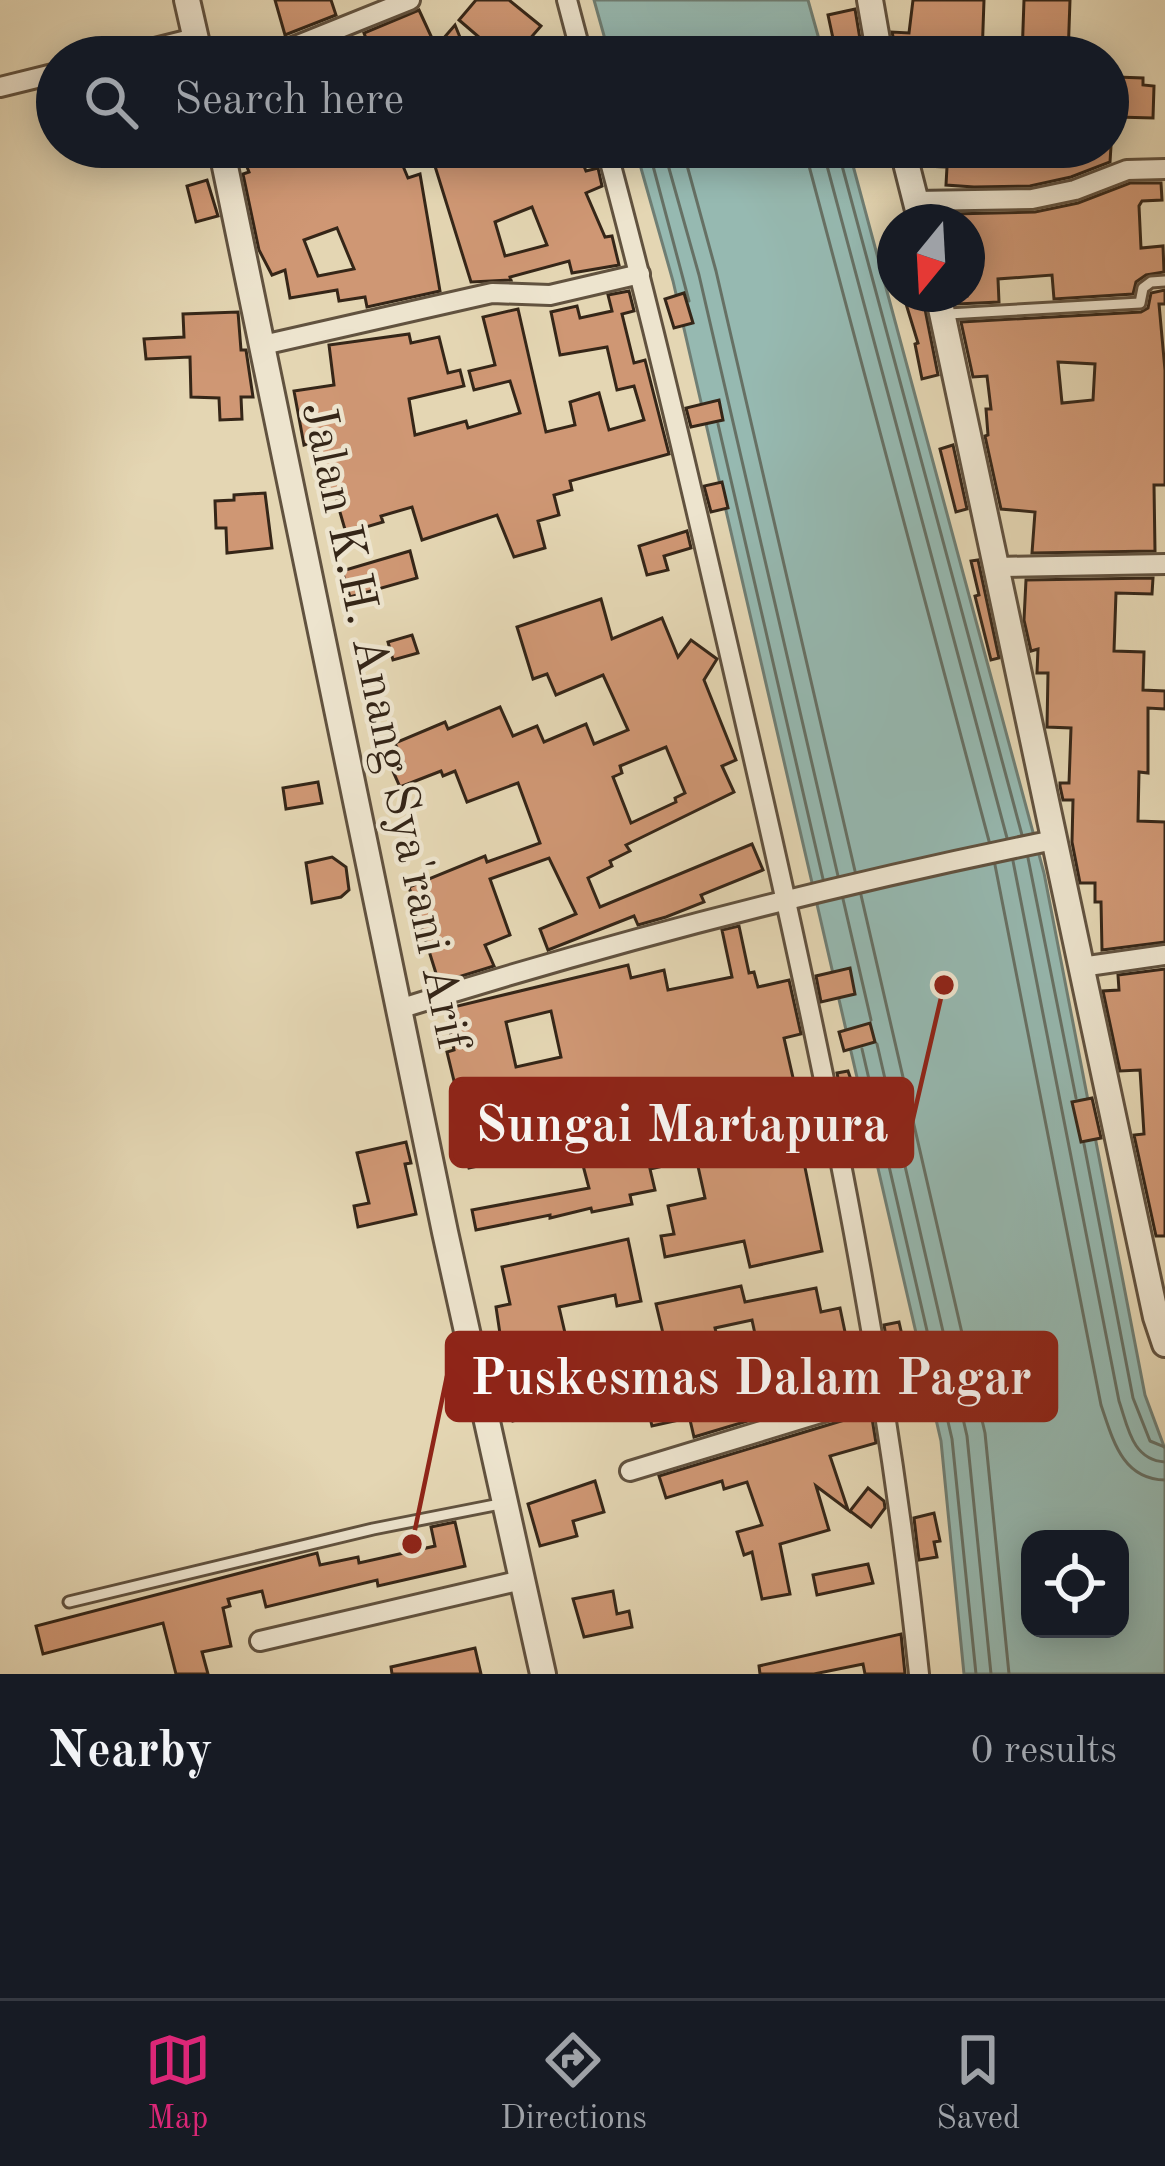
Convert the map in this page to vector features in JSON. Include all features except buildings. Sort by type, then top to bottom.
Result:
[{"type":"street","points":[[187,0],[195,36]]},
{"type":"street","points":[[320,36],[410,0]]},
{"type":"street","points":[[567,0],[576,36]]},
{"type":"street","points":[[870,0],[876,36]]},
{"type":"street","points":[[0,87],[36,78]]},
{"type":"street","name":"Jalan K.H. Anang Sya'rani Arif","points":[[225,168],[543,1674]]},
{"type":"street","points":[[612,168],[816,1030],[883,1394],[920,1674]]},
{"type":"street","points":[[907,168],[917,204]]},
{"type":"street","points":[[985,204],[1075,190],[1127,170],[1165,169]]},
{"type":"street","points":[[263,345],[492,293],[550,295],[640,274]]},
{"type":"street","points":[[942,312],[998,567],[1047,842],[1081,967],[1165,1344]]},
{"type":"street","points":[[998,567],[1165,564]]},
{"type":"street","points":[[399,1009],[554,960],[786,898],[1047,842]]},
{"type":"street","points":[[1081,967],[1165,956]]},
{"type":"street","points":[[630,1471],[883,1394]]},
{"type":"street","points":[[260,1641],[522,1580]]},
{"type":"lane","points":[[985,304],[1140,303],[1143,288],[1165,281]]},
{"type":"lane","points":[[69,1602],[373,1528],[505,1503]]},
{"type":"water","points":[[594,0],[808,0],[818,36],[604,36]]},
{"type":"water","points":[[641,168],[854,168],[877,254],[877,312],[893,312],[1044,873],[1145,1395],[1165,1449],[1165,1674],[964,1674],[941,1441],[673,281]]},
{"type":"place","name":"Sungai Martapura","points":[[944,985]]},
{"type":"place","name":"Puskesmas Dalam Pagar","points":[[412,1544]]}]
